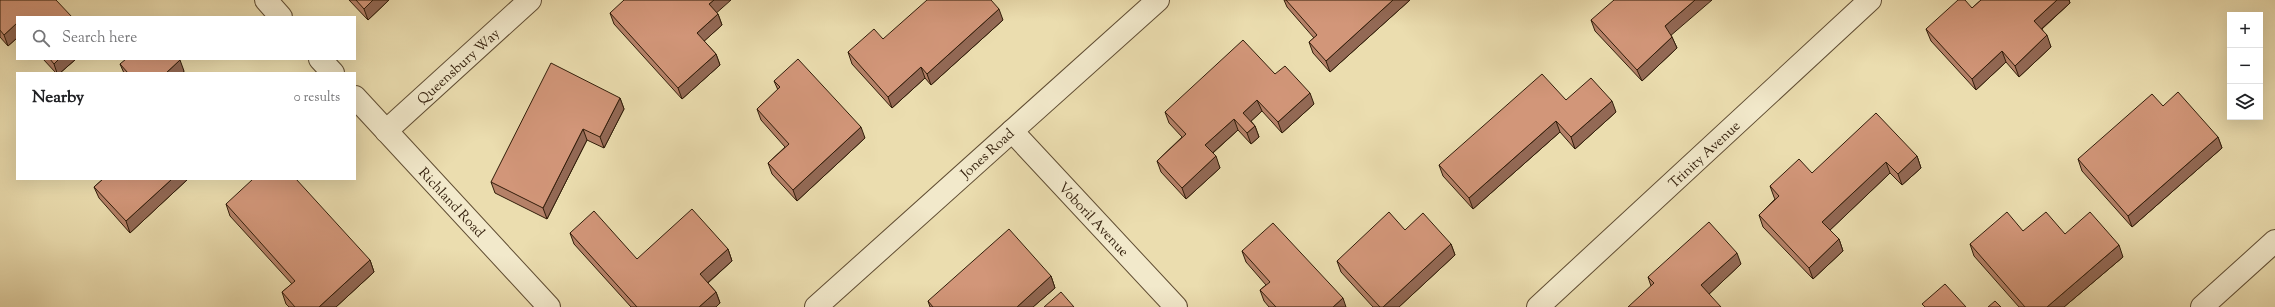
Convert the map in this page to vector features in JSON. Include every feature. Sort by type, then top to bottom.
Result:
[{"type":"street","points":[[266,0],[281,16]]},
{"type":"street","name":"Queensbury Way","points":[[386,131],[530,0]]},
{"type":"street","name":"Jones Road","points":[[816,307],[1158,0]]},
{"type":"street","name":"Trinity Avenue","points":[[1538,307],[1870,0]]},
{"type":"street","points":[[321,60],[332,72]]},
{"type":"street","name":"Richland Road","points":[[356,98],[549,307]]},
{"type":"street","name":"Voboril Avenue","points":[[1012,131],[1176,307]]},
{"type":"street","points":[[2202,307],[2275,241]]},
{"type":"building","points":[[0,0],[56,0],[71,16],[16,16],[16,24],[4,35],[0,30]]},
{"type":"building","points":[[356,0],[373,0],[364,9]]},
{"type":"building","points":[[624,0],[714,0],[709,4],[718,14],[697,33],[716,54],[678,88],[610,13]]},
{"type":"building","points":[[927,0],[991,0],[999,9],[927,74],[921,67],[888,97],[848,52],[874,29],[883,39]]},
{"type":"building","points":[[1286,0],[1393,0],[1326,61],[1309,42],[1317,35]]},
{"type":"building","points":[[1614,0],[1695,0],[1665,26],[1672,37],[1637,70],[1591,20]]},
{"type":"building","points":[[1958,0],[1965,0],[1972,8],[1981,0],[2057,0],[2034,21],[2047,35],[2015,66],[2002,51],[1972,79],[1926,29]]},
{"type":"building","points":[[1243,40],[1275,74],[1285,66],[1310,93],[1278,122],[1257,100],[1243,113],[1255,126],[1247,133],[1234,119],[1205,145],[1216,156],[1182,188],[1157,161],[1186,134],[1165,112]]},
{"type":"building","points":[[798,59],[861,127],[793,190],[768,163],[789,144],[757,109],[780,87],[774,81]]},
{"type":"building","points":[[51,60],[58,60],[54,64]]},
{"type":"building","points":[[125,60],[180,60],[167,72],[127,72],[120,64]]},
{"type":"building","points":[[551,63],[620,98],[600,137],[583,129],[543,208],[491,182]]},
{"type":"building","points":[[1542,74],[1566,100],[1591,78],[1612,101],[1571,137],[1556,121],[1469,198],[1439,165]]},
{"type":"building","points":[[2178,92],[2218,137],[2128,216],[2078,159],[2152,94],[2163,106]]},
{"type":"building","points":[[1876,113],[1917,156],[1898,174],[1886,162],[1822,222],[1839,239],[1809,268],[1759,215],[1779,196],[1770,186],[1799,159],[1812,173]]},
{"type":"building","points":[[102,180],[171,180],[126,221],[94,187]]},
{"type":"building","points":[[252,180],[297,180],[370,260],[319,307],[295,307],[282,292],[295,281],[226,204]]},
{"type":"building","points":[[692,209],[728,249],[700,274],[716,292],[699,307],[637,307],[570,233],[594,211],[637,259]]},
{"type":"building","points":[[1389,212],[1405,230],[1423,213],[1451,244],[1383,307],[1380,307],[1337,261]]},
{"type":"building","points":[[2007,212],[2023,231],[2046,212],[2065,234],[2090,212],[2119,245],[2047,307],[2025,307],[1970,244]]},
{"type":"building","points":[[1709,222],[1737,253],[1701,285],[1721,307],[1628,307],[1654,283],[1648,277]]},
{"type":"building","points":[[1273,223],[1343,298],[1333,307],[1276,307],[1260,290],[1270,282],[1242,251]]},
{"type":"building","points":[[1009,229],[1051,276],[1017,307],[933,307],[928,301]]},
{"type":"building","points":[[1945,284],[1966,307],[1925,307],[1922,304]]},
{"type":"building","points":[[1061,292],[1074,307],[1044,307]]},
{"type":"building","points":[[1995,301],[2001,307],[1988,307]]}]
